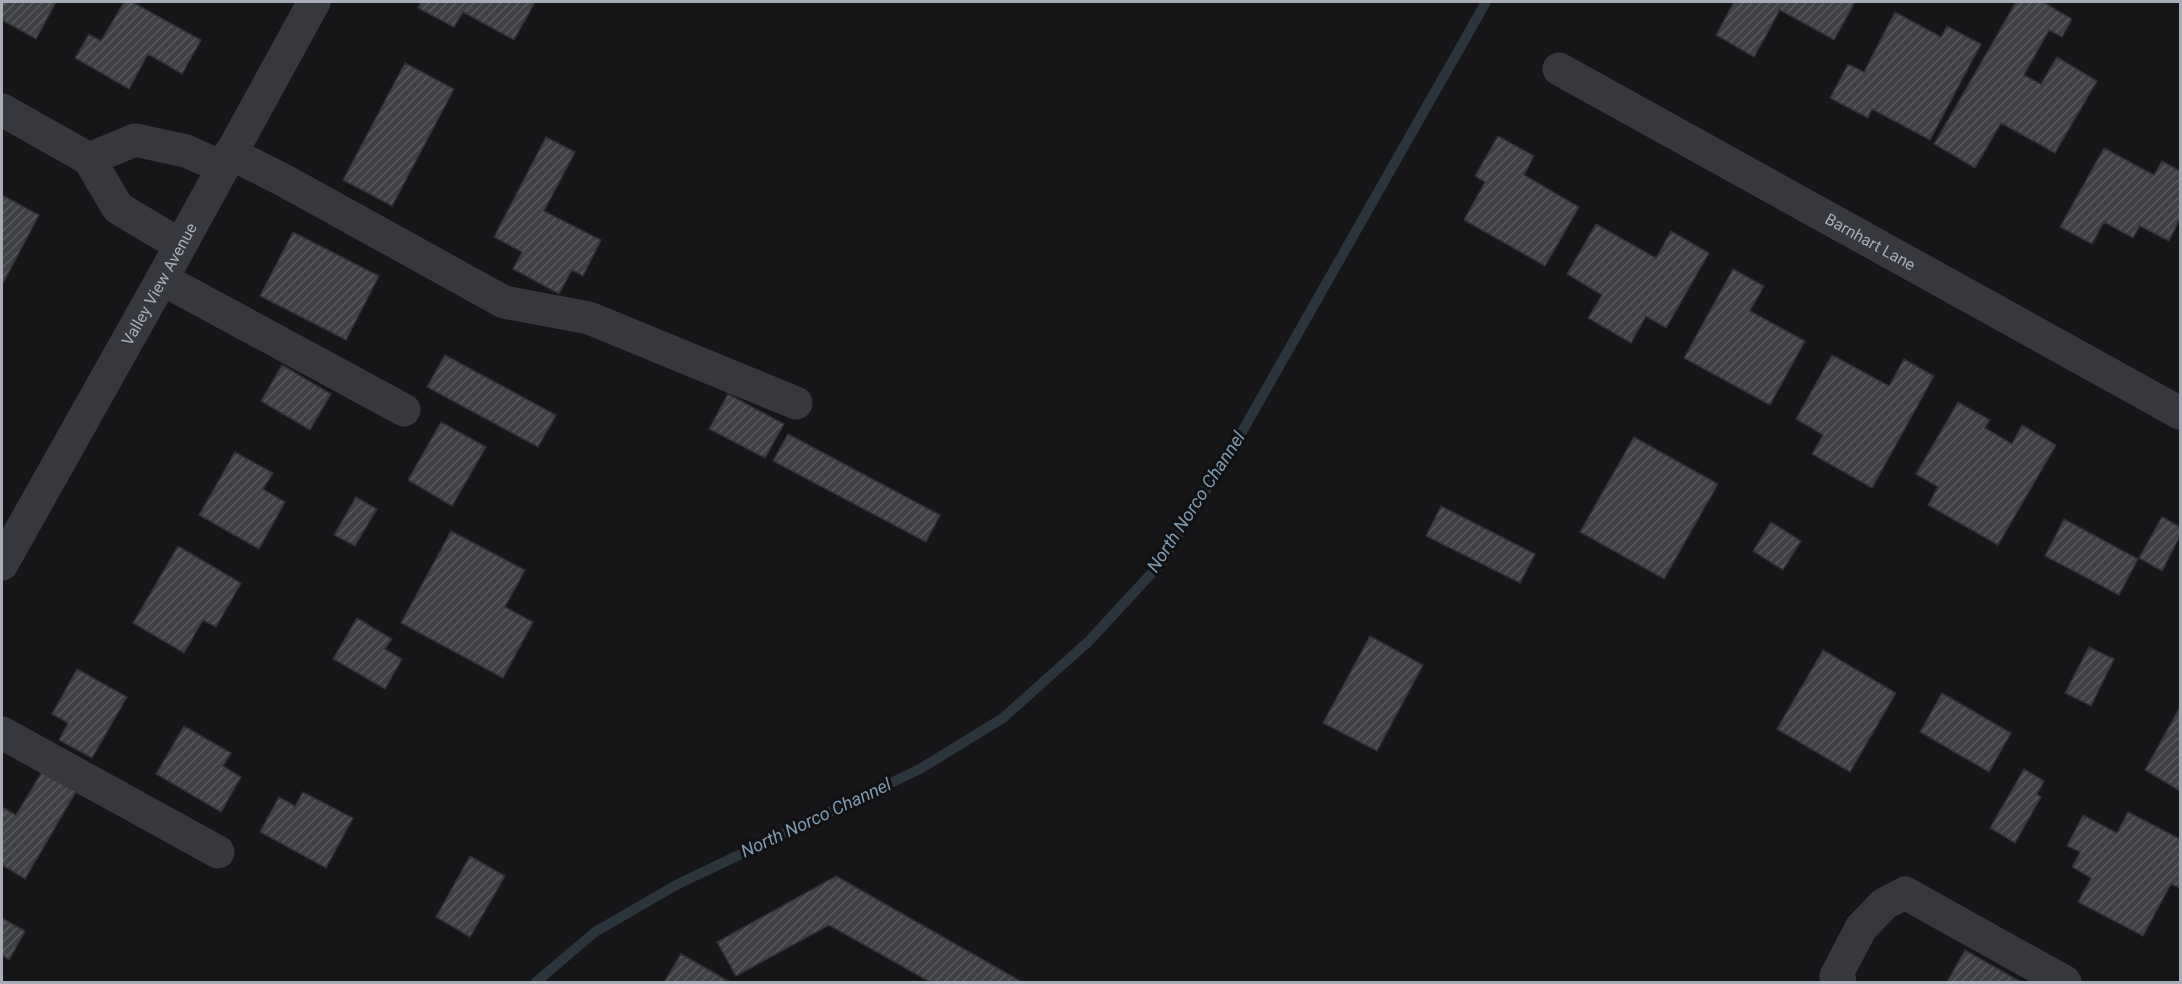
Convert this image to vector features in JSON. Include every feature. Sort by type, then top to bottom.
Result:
[{"type":"street","name":"Valley View Avenue","points":[[2,564],[314,2]]},
{"type":"street","name":"Barnhart Lane","points":[[1559,69],[2181,413]]},
{"type":"street","points":[[2,110],[89,159],[118,208],[180,245]]},
{"type":"street","points":[[89,159],[135,140],[226,160],[285,181],[504,302],[589,318],[796,403]]},
{"type":"street","points":[[162,279],[404,410]]},
{"type":"street","points":[[2,734],[218,852]]},
{"type":"street","points":[[1840,982],[1836,976],[1861,928],[1884,904],[1905,893],[2065,982]]},
{"type":"building","points":[[2,2],[56,2],[36,39],[2,20]]},
{"type":"building","points":[[124,2],[132,2],[201,40],[182,74],[148,54],[129,89],[75,58],[89,34],[101,41]]},
{"type":"building","points":[[421,2],[535,2],[514,40],[463,12],[454,27],[418,8]]},
{"type":"building","points":[[1734,2],[1855,2],[1834,40],[1780,10],[1754,57],[1716,35]]},
{"type":"building","points":[[2016,2],[2043,2],[2072,19],[2062,37],[2049,30],[2024,75],[2041,84],[2057,57],[2097,81],[2055,153],[2001,123],[1975,168],[1934,144]]},
{"type":"building","points":[[1895,12],[1941,37],[1947,26],[1981,44],[1930,140],[1872,109],[1868,118],[1830,98],[1848,64],[1864,72]]},
{"type":"building","points":[[405,63],[454,89],[392,206],[343,180]]},
{"type":"building","points":[[1498,136],[1534,156],[1524,175],[1579,207],[1545,266],[1464,220],[1485,182],[1475,176]]},
{"type":"building","points":[[546,137],[575,152],[544,211],[601,240],[583,276],[572,270],[559,294],[513,269],[522,252],[494,237]]},
{"type":"building","points":[[2104,148],[2154,175],[2162,161],[2180,171],[2180,219],[2169,241],[2140,226],[2133,238],[2104,222],[2092,244],[2060,227]]},
{"type":"building","points":[[2,195],[39,215],[2,285]]},
{"type":"building","points":[[1596,224],[1656,258],[1671,231],[1709,253],[1666,328],[1646,316],[1631,343],[1588,318],[1602,295],[1567,274]]},
{"type":"building","points":[[293,232],[379,276],[346,340],[260,296]]},
{"type":"building","points":[[1733,269],[1764,286],[1750,311],[1805,341],[1770,405],[1684,358]]},
{"type":"building","points":[[445,355],[556,415],[538,447],[427,387]]},
{"type":"building","points":[[1832,355],[1889,386],[1904,359],[1934,376],[1872,488],[1812,454],[1823,435],[1796,419]]},
{"type":"building","points":[[282,365],[331,394],[310,430],[261,401]]},
{"type":"building","points":[[728,394],[784,424],[765,458],[709,429]]},
{"type":"building","points":[[1958,402],[1990,420],[1985,428],[2012,444],[2022,425],[2056,445],[1998,545],[1928,505],[1938,487],[1916,474]]},
{"type":"building","points":[[441,422],[486,447],[452,506],[408,480]]},
{"type":"building","points":[[788,434],[940,515],[926,542],[773,461]]},
{"type":"building","points":[[1634,437],[1718,484],[1664,579],[1580,532]]},
{"type":"building","points":[[235,452],[273,473],[263,489],[285,502],[259,549],[199,515]]},
{"type":"building","points":[[356,497],[377,509],[355,546],[334,535]]},
{"type":"building","points":[[1441,506],[1535,554],[1520,583],[1426,536]]},
{"type":"building","points":[[2162,517],[2180,527],[2180,536],[2162,571],[2139,558]]},
{"type":"building","points":[[2064,519],[2138,559],[2119,595],[2045,556]]},
{"type":"building","points":[[1771,522],[1801,541],[1783,570],[1753,551]]},
{"type":"building","points":[[451,531],[525,570],[505,607],[533,622],[503,678],[401,623]]},
{"type":"building","points":[[178,546],[241,583],[216,627],[203,620],[184,653],[133,623]]},
{"type":"building","points":[[357,618],[392,639],[385,649],[402,659],[385,689],[333,659]]},
{"type":"building","points":[[1370,636],[1423,665],[1377,751],[1323,723]]},
{"type":"building","points":[[2089,647],[2114,659],[2091,706],[2065,693]]},
{"type":"building","points":[[1823,650],[1896,693],[1850,772],[1777,729]]},
{"type":"building","points":[[77,669],[127,697],[92,758],[59,740],[68,723],[52,714]]},
{"type":"building","points":[[1942,693],[2011,733],[1989,772],[1920,732]]},
{"type":"building","points":[[2180,707],[2180,791],[2145,770]]},
{"type":"building","points":[[184,726],[231,753],[223,766],[241,777],[221,812],[156,774]]},
{"type":"building","points":[[2024,769],[2044,781],[2037,794],[2041,797],[2015,843],[1990,828]]},
{"type":"building","points":[[43,770],[77,790],[25,879],[2,865],[2,807],[16,815]]},
{"type":"building","points":[[303,792],[353,818],[326,868],[260,832],[279,797],[295,806]]},
{"type":"building","points":[[2128,812],[2180,839],[2180,888],[2171,884],[2143,936],[2078,902],[2091,878],[2072,867],[2080,852],[2067,846],[2083,815],[2117,833]]},
{"type":"building","points":[[470,856],[505,876],[470,937],[436,917]]},
{"type":"building","points":[[836,876],[1022,982],[930,982],[829,925],[736,976],[717,942]]},
{"type":"building","points":[[2,918],[25,931],[9,960],[2,955]]},
{"type":"building","points":[[1965,950],[2021,982],[1947,982]]},
{"type":"building","points":[[681,954],[730,982],[664,982]]},
{"type":"waterway","name":"North Norco Channel","points":[[536,982],[595,932],[678,884],[920,769],[1003,718],[1089,641],[1161,563],[1239,437],[1486,2]]}]
